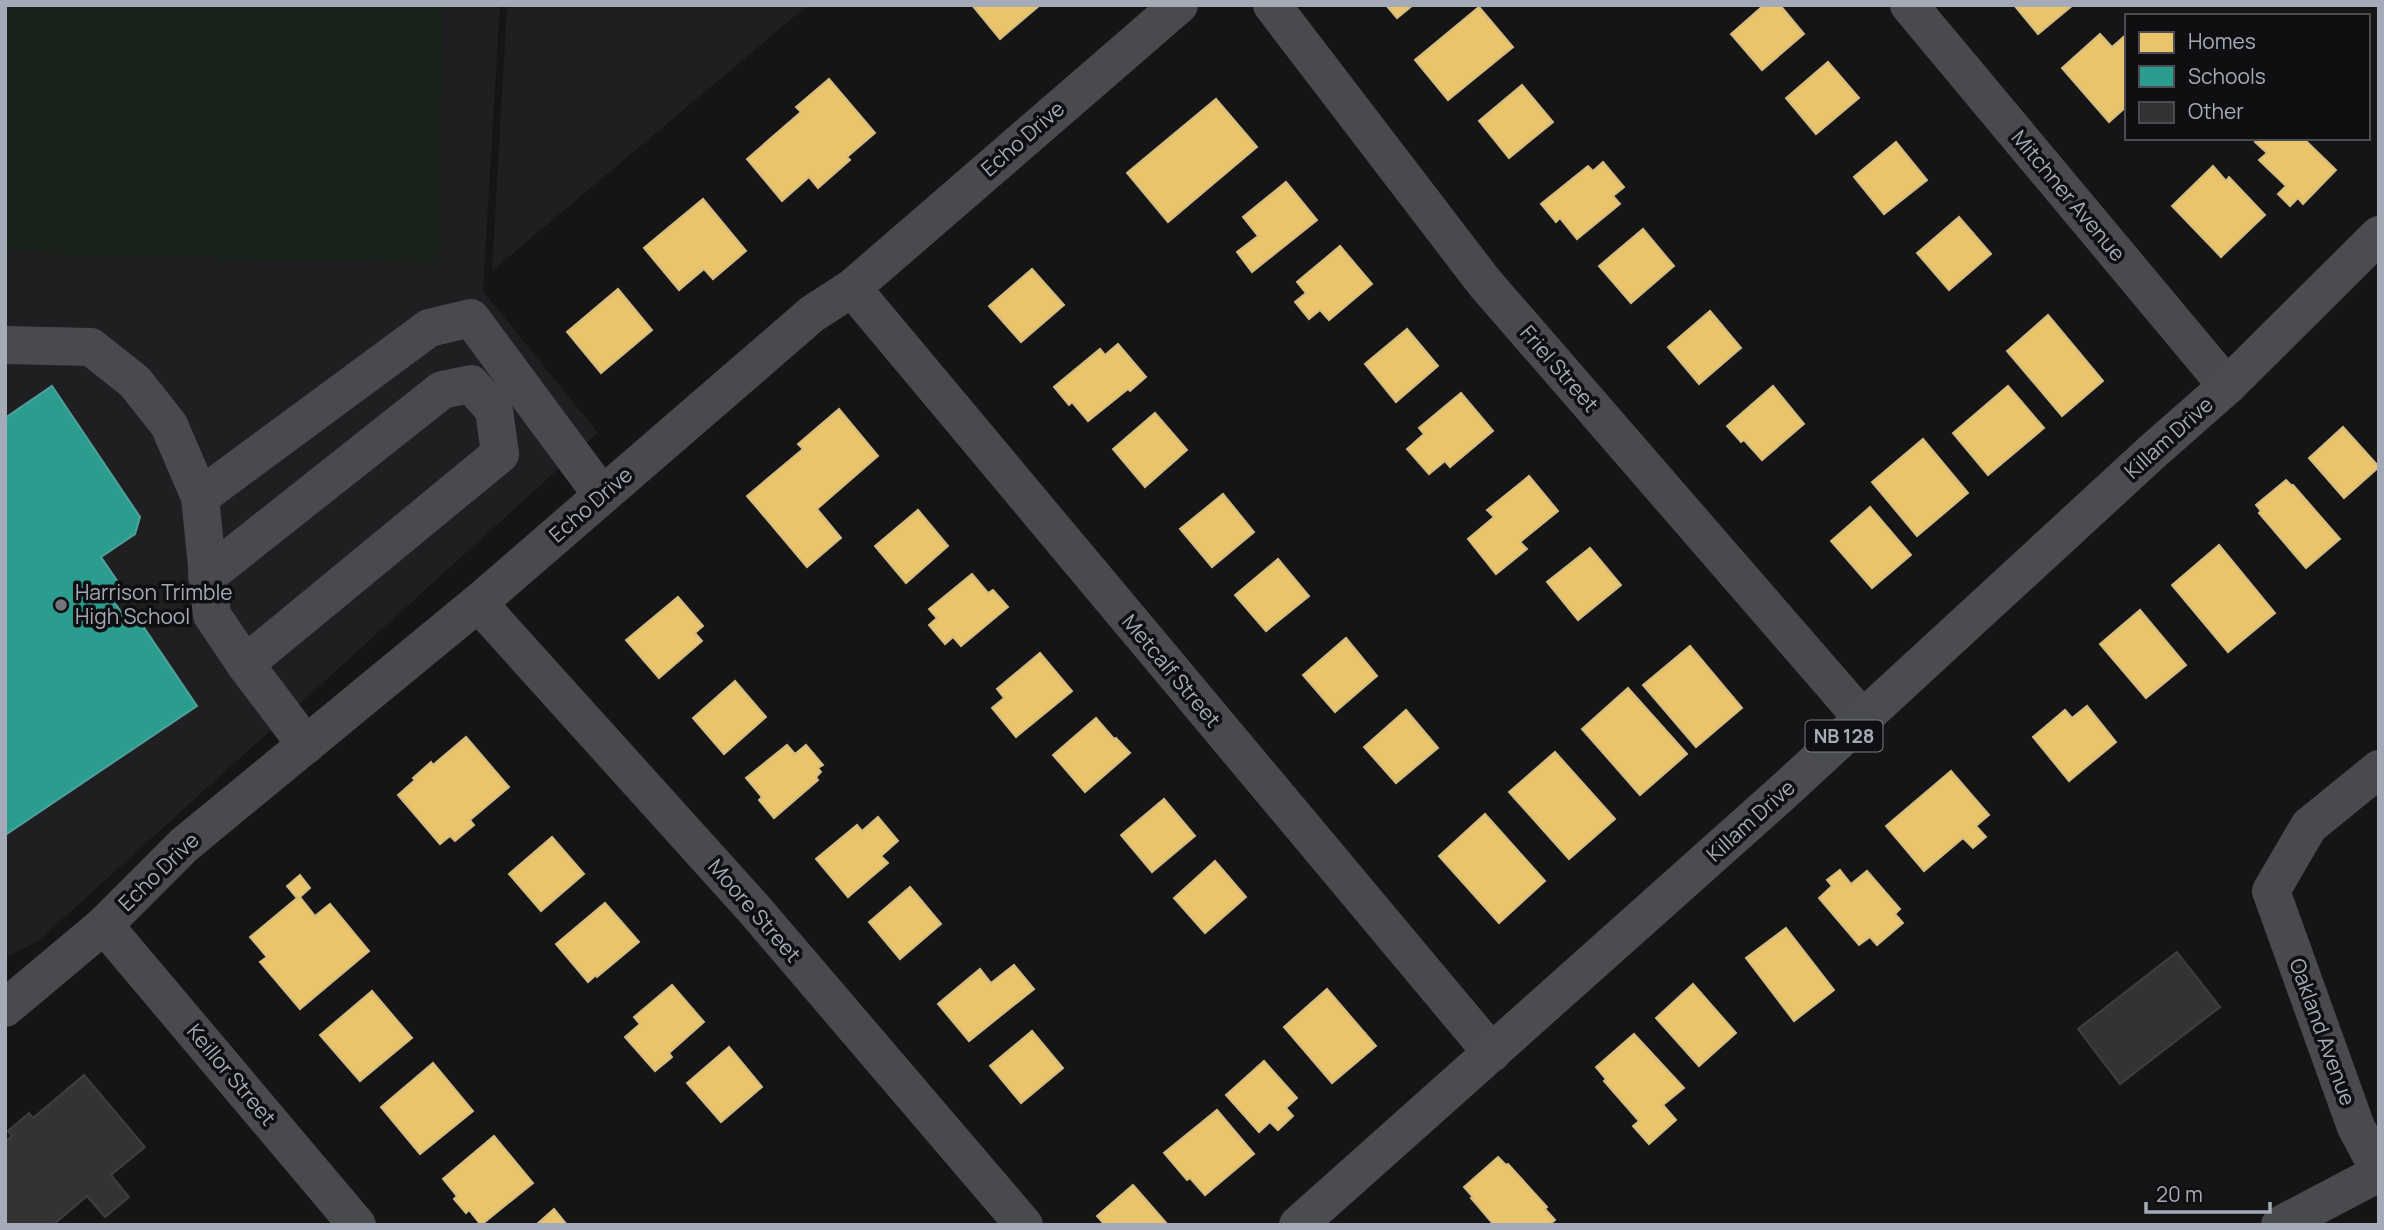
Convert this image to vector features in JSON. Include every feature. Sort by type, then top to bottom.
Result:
[{"type":"main road","name":"Killam Drive","points":[[1298,1225],[1863,719],[2227,386],[2379,235]]},
{"type":"street","name":"Echo Drive","points":[[5,1008],[104,925],[184,845],[478,603],[802,323],[852,288],[1179,5]]},
{"type":"street","name":"Friel Street","points":[[1272,5],[1484,282],[1863,719]]},
{"type":"street","name":"Mitchner Avenue","points":[[1909,5],[2227,386]]},
{"type":"street","name":"Metcalf Street","points":[[852,288],[1492,1053]]},
{"type":"street","points":[[200,497],[429,328],[471,318],[602,495]]},
{"type":"street","points":[[5,345],[91,347],[135,382],[169,425],[200,497],[212,615],[306,745]]},
{"type":"street","points":[[207,576],[442,390],[471,384],[494,411],[500,454],[245,664]]},
{"type":"street","name":"Moore Street","points":[[478,603],[754,909],[1024,1225]]},
{"type":"street","name":"Oakland Avenue","points":[[2379,769],[2309,826],[2271,891],[2356,1127],[2379,1172]]},
{"type":"street","name":"Keillor Street","points":[[104,925],[357,1225]]},
{"type":"street","points":[[2280,1225],[2379,1172]]},
{"type":"shaded area","points":[[5,5],[500,5],[483,291],[598,433],[36,943],[5,957]]},
{"type":"shaded area","points":[[5,5],[444,5],[438,263],[5,253]]},
{"type":"shaded area","points":[[507,5],[808,5],[492,271]]},
{"type":"building: Homes","points":[[972,5],[1040,5],[1000,39]]},
{"type":"building: Homes","points":[[1386,5],[1413,5],[1397,18]]},
{"type":"building: Homes","points":[[1764,5],[1780,5],[1804,34],[1762,70],[1731,34]]},
{"type":"building: Homes","points":[[2014,5],[2073,5],[2038,34]]},
{"type":"building: Homes","points":[[1479,7],[1513,47],[1448,100],[1415,60]]},
{"type":"building: Homes","points":[[2100,34],[2112,47],[2125,36],[2125,108],[2109,122],[2062,68]]},
{"type":"building: Homes","points":[[1828,62],[1859,98],[1816,134],[1786,98]]},
{"type":"building: Homes","points":[[829,79],[875,133],[847,157],[850,160],[818,188],[809,177],[782,201],[747,159],[801,112],[796,107]]},
{"type":"building: Homes","points":[[1522,85],[1553,122],[1509,158],[1479,121]]},
{"type":"building: Homes","points":[[1216,99],[1257,147],[1168,222],[1127,173]]},
{"type":"building: Homes","points":[[2305,140],[2336,170],[2303,204],[2298,198],[2290,206],[2278,194],[2286,186],[2259,160],[2267,153],[2255,142]]},
{"type":"building: Homes","points":[[1896,142],[1927,180],[1884,214],[1854,177]]},
{"type":"building: Homes","points":[[1603,162],[1624,187],[1613,196],[1620,204],[1577,239],[1560,218],[1556,222],[1541,204],[1588,166],[1593,171]]},
{"type":"building: Homes","points":[[2213,166],[2226,181],[2229,177],[2265,215],[2221,257],[2172,206]]},
{"type":"building: Homes","points":[[1286,182],[1317,220],[1252,272],[1237,252],[1258,236],[1243,217]]},
{"type":"building: Homes","points":[[703,199],[746,251],[713,279],[704,269],[679,290],[644,248]]},
{"type":"building: Homes","points":[[1959,217],[1991,254],[1949,290],[1917,253]]},
{"type":"building: Homes","points":[[1643,229],[1674,266],[1631,303],[1599,266]]},
{"type":"building: Homes","points":[[1340,246],[1372,284],[1329,320],[1320,310],[1309,319],[1295,302],[1306,293],[1297,282]]},
{"type":"building: Homes","points":[[1032,269],[1064,305],[1021,342],[989,306]]},
{"type":"building: Homes","points":[[618,289],[652,330],[601,373],[567,332]]},
{"type":"building: Homes","points":[[1710,311],[1741,348],[1699,384],[1668,347]]},
{"type":"building: Homes","points":[[2048,315],[2103,381],[2062,416],[2007,351]]},
{"type":"building: Homes","points":[[1407,329],[1438,366],[1396,402],[1365,364]]},
{"type":"building: Homes","points":[[1118,344],[1146,377],[1088,421],[1072,402],[1069,405],[1054,387],[1100,349],[1105,355]]},
{"type":"building: Homes","points":[[1773,386],[1804,424],[1762,460],[1727,426]]},
{"type":"building: Homes","points":[[2008,386],[2044,428],[1988,475],[1953,433]]},
{"type":"building: Homes","points":[[1461,393],[1493,431],[1450,467],[1445,461],[1429,474],[1407,449],[1424,434],[1419,428]]},
{"type":"building: Homes","points":[[839,409],[878,456],[817,509],[841,538],[807,567],[747,496],[803,449],[798,444]]},
{"type":"building: Homes","points":[[1155,413],[1187,450],[1145,487],[1113,449]]},
{"type":"building: Homes","points":[[2343,427],[2379,467],[2344,498],[2309,458]]},
{"type":"building: Homes","points":[[1923,439],[1968,493],[1917,536],[1872,482]]},
{"type":"building: Homes","points":[[1529,476],[1558,511],[1520,542],[1527,549],[1496,574],[1468,539],[1494,517],[1487,510]]},
{"type":"building: Homes","points":[[2286,480],[2340,539],[2306,568],[2259,513],[2261,511],[2256,505]]},
{"type":"building: Homes","points":[[1223,494],[1254,532],[1212,567],[1180,529]]},
{"type":"building: Homes","points":[[1870,507],[1911,555],[1872,588],[1831,541]]},
{"type":"building: Homes","points":[[918,510],[948,546],[906,583],[875,546]]},
{"type":"building: Homes","points":[[2219,545],[2275,613],[2228,652],[2172,585]]},
{"type":"building: Homes","points":[[1590,548],[1621,585],[1578,620],[1547,582]]},
{"type":"building: Homes","points":[[1278,559],[1309,596],[1266,631],[1235,595]]},
{"type":"building: Homes","points":[[972,574],[988,593],[993,590],[1008,607],[961,646],[953,637],[945,644],[929,625],[937,618],[929,609]]},
{"type":"building: Homes","points":[[678,597],[703,626],[695,633],[702,641],[659,678],[626,640]]},
{"type":"building: Homes","points":[[2140,610],[2186,665],[2146,698],[2100,644]]},
{"type":"building: Homes","points":[[1346,638],[1377,676],[1335,712],[1303,675]]},
{"type":"building: Homes","points":[[1690,646],[1742,708],[1696,747],[1643,685]]},
{"type":"building: Homes","points":[[1040,653],[1072,691],[1016,737],[992,708],[1004,698],[997,689]]},
{"type":"building: Homes","points":[[735,681],[766,717],[724,754],[693,718]]},
{"type":"building: Homes","points":[[1628,688],[1687,754],[1640,795],[1582,729]]},
{"type":"building: Homes","points":[[2087,706],[2116,742],[2069,781],[2033,737],[2065,710],[2072,718]]},
{"type":"building: Homes","points":[[1406,710],[1438,748],[1396,783],[1364,747]]},
{"type":"building: Homes","points":[[1096,718],[1130,753],[1085,792],[1053,755]]},
{"type":"building: Homes","points":[[466,737],[509,787],[470,820],[474,825],[455,841],[450,836],[440,844],[398,795],[431,762],[433,765]]},
{"type":"building: Homes","points":[[787,745],[795,754],[806,745],[823,765],[818,768],[821,772],[816,777],[818,780],[774,818],[759,800],[762,797],[746,778]]},
{"type":"building: Homes","points":[[1555,752],[1615,819],[1569,859],[1509,792]]},
{"type":"building: Homes","points":[[1951,771],[1989,815],[1976,826],[1986,837],[1973,848],[1963,838],[1924,871],[1886,826]]},
{"type":"building: Homes","points":[[1164,799],[1195,836],[1152,872],[1121,835]]},
{"type":"building: Homes","points":[[1485,814],[1545,881],[1499,923],[1439,856]]},
{"type":"building: Homes","points":[[878,817],[898,841],[881,856],[888,863],[848,897],[816,859],[857,825],[862,831]]},
{"type":"building: Homes","points":[[552,837],[584,874],[541,911],[509,874]]},
{"type":"building: Homes","points":[[1215,861],[1246,897],[1205,933],[1174,898]]},
{"type":"building: Homes","points":[[1840,870],[1851,884],[1867,871],[1900,909],[1895,914],[1903,923],[1877,945],[1870,937],[1859,945],[1819,898],[1832,886],[1827,880]]},
{"type":"building: Homes","points":[[300,875],[310,888],[300,897],[315,916],[330,904],[369,951],[300,1009],[260,962],[267,957],[250,937],[297,898],[287,886]]},
{"type":"building: Homes","points":[[910,887],[941,924],[900,959],[869,922]]},
{"type":"building: Homes","points":[[605,903],[639,942],[588,982],[556,944]]},
{"type":"building: Homes","points":[[1786,928],[1834,990],[1794,1021],[1746,958]]},
{"type":"building: Homes","points":[[1014,965],[1034,989],[969,1041],[938,1004],[980,969],[991,983]]},
{"type":"building: Homes","points":[[1693,984],[1736,1033],[1699,1066],[1656,1018]]},
{"type":"building: Homes","points":[[672,985],[704,1022],[669,1053],[672,1057],[655,1071],[625,1037],[640,1024],[634,1017]]},
{"type":"building: Homes","points":[[1327,989],[1376,1046],[1332,1083],[1284,1027]]},
{"type":"building: Homes","points":[[372,991],[412,1038],[360,1081],[320,1035]]},
{"type":"building: Homes","points":[[1032,1031],[1063,1068],[1021,1103],[990,1066]]},
{"type":"building: Homes","points":[[1634,1034],[1684,1088],[1663,1105],[1676,1120],[1649,1144],[1633,1126],[1639,1121],[1604,1081],[1606,1079],[1596,1067]]},
{"type":"building: Homes","points":[[729,1047],[762,1087],[721,1122],[687,1083]]},
{"type":"building: Homes","points":[[1264,1061],[1297,1098],[1286,1108],[1293,1116],[1278,1130],[1270,1122],[1259,1132],[1226,1095]]},
{"type":"building: Homes","points":[[433,1063],[473,1111],[420,1154],[381,1107]]},
{"type":"building: Homes","points":[[1217,1110],[1254,1154],[1205,1195],[1190,1178],[1187,1180],[1164,1153]]},
{"type":"building: Homes","points":[[494,1136],[533,1183],[481,1225],[469,1210],[466,1213],[454,1199],[457,1196],[443,1179]]},
{"type":"building: Homes","points":[[1498,1157],[1508,1164],[1547,1207],[1545,1209],[1555,1220],[1549,1225],[1494,1225],[1471,1198],[1473,1197],[1464,1187]]},
{"type":"building: Homes","points":[[1133,1185],[1168,1225],[1105,1225],[1097,1216]]},
{"type":"building: Homes","points":[[554,1209],[567,1225],[536,1225]]},
{"type":"building: Schools","name":"Harrison Trimble High School","points":[[52,386],[140,517],[135,534],[101,557],[122,588],[110,596],[126,619],[134,613],[197,706],[5,835],[5,418]]},
{"type":"building: Other","points":[[2177,952],[2220,1007],[2120,1084],[2078,1029]]},
{"type":"building: Other","points":[[84,1075],[145,1147],[111,1175],[129,1197],[105,1217],[87,1196],[53,1225],[5,1225],[5,1142],[12,1136],[8,1131],[29,1113],[33,1118]]},
{"type":"place","name":"Harrison Trimble High School","points":[[61,605]]}]
